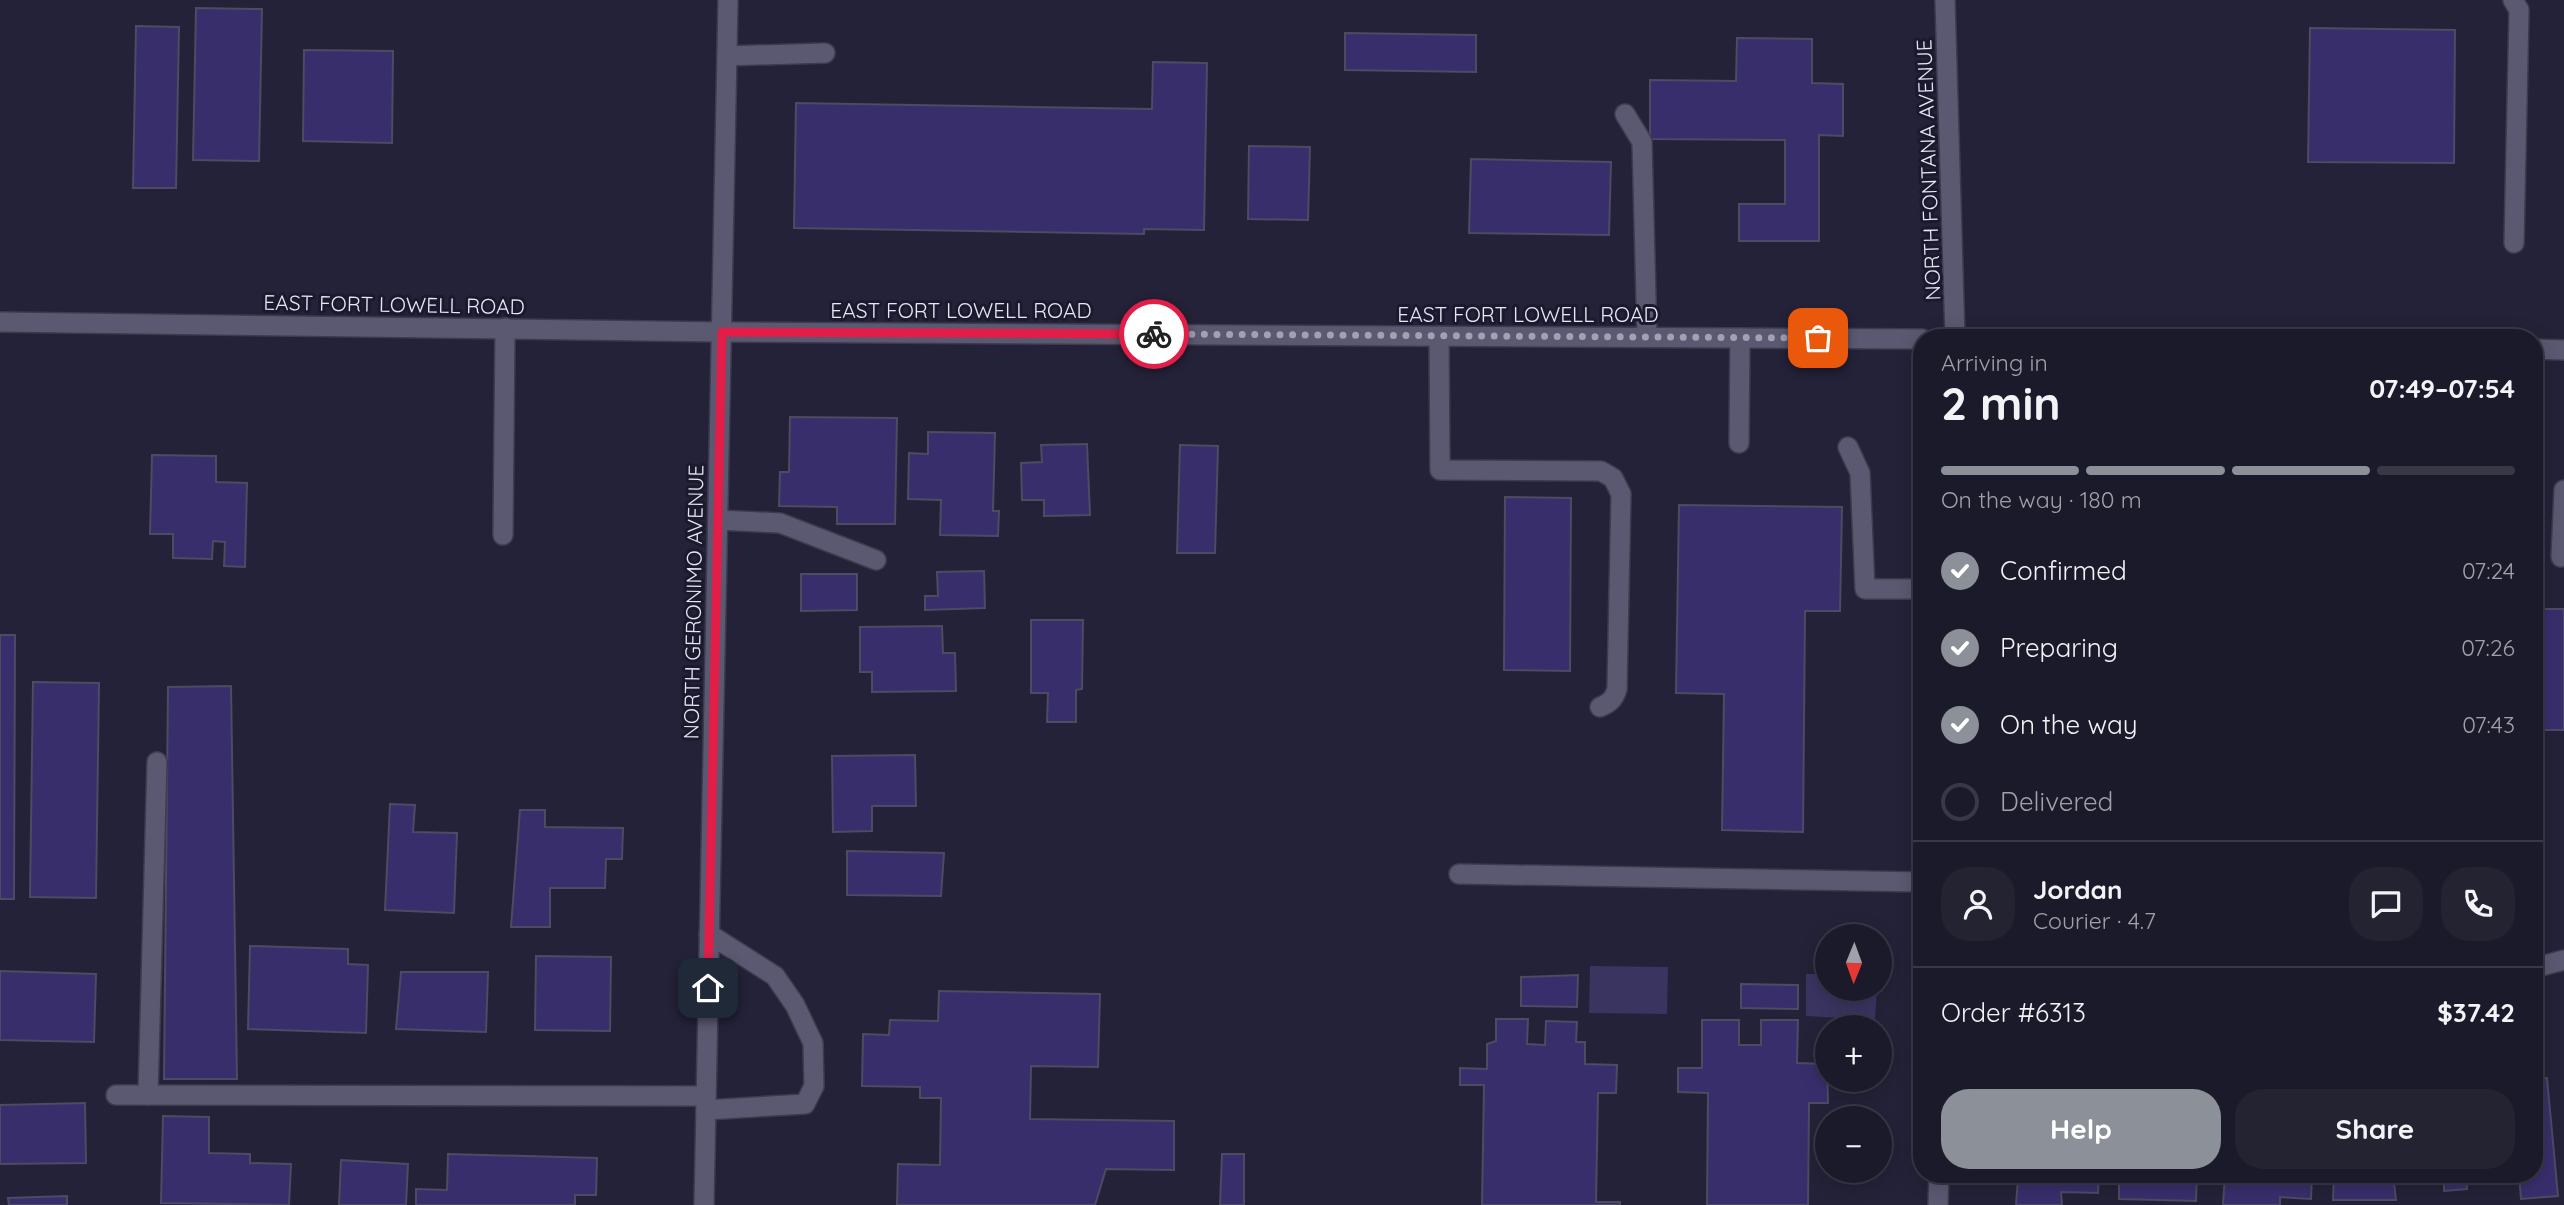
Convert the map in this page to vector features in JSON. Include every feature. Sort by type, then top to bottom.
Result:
[{"type":"main road","name":"NORTH GERONIMO AVENUE","points":[[704,1205],[728,0]]},
{"type":"main road","name":"NORTH FONTANA AVENUE","points":[[1945,0],[1955,329]]},
{"type":"main road","points":[[2513,0],[2519,10],[2514,243]]},
{"type":"main road","points":[[727,56],[825,53]]},
{"type":"main road","points":[[1625,114],[1642,142],[1647,337]]},
{"type":"main road","name":"EAST FORT LOWELL ROAD","points":[[0,322],[722,332],[1913,339]]},
{"type":"main road","points":[[503,535],[505,328]]},
{"type":"main road","points":[[1439,336],[1440,470],[1601,471],[1613,478],[1621,494],[1617,689],[1609,703],[1600,707]]},
{"type":"main road","points":[[1740,338],[1740,443]]},
{"type":"main road","points":[[2543,349],[2564,350]]},
{"type":"main road","points":[[1848,447],[1860,472],[1865,589],[1913,589]]},
{"type":"main road","points":[[2561,557],[2564,490]]},
{"type":"main road","points":[[718,520],[780,523],[876,560]]},
{"type":"main road","points":[[148,1095],[156,762]]},
{"type":"main road","points":[[1459,874],[1913,882]]},
{"type":"main road","points":[[116,1095],[805,1104],[814,1086],[813,1043],[795,1004],[775,976],[709,934]]},
{"type":"main road","points":[[2543,966],[2564,960]]},
{"type":"main road","points":[[1938,1205],[1939,1183]]},
{"type":"shaded area","points":[[1590,966],[1668,967],[1667,1014],[1589,1013]]},
{"type":"shaded area","points":[[1806,974],[1815,974],[1815,1001],[1876,1001],[1875,1015],[1806,1016]]},
{"type":"building","points":[[196,8],[262,9],[259,161],[193,160]]},
{"type":"building","points":[[136,26],[179,27],[176,188],[133,188]]},
{"type":"building","points":[[2310,28],[2455,30],[2454,163],[2308,162]]},
{"type":"building","points":[[1345,33],[1476,35],[1476,72],[1345,70]]},
{"type":"building","points":[[1737,38],[1812,39],[1812,83],[1843,84],[1843,136],[1819,135],[1819,241],[1739,241],[1739,204],[1785,204],[1785,140],[1650,139],[1650,80],[1736,81]]},
{"type":"building","points":[[304,50],[393,51],[392,143],[303,141]]},
{"type":"building","points":[[1153,62],[1207,63],[1204,230],[1144,229],[1144,234],[794,228],[796,103],[1152,109]]},
{"type":"building","points":[[1249,146],[1310,147],[1308,220],[1248,219]]},
{"type":"building","points":[[1471,159],[1611,162],[1609,235],[1469,233]]},
{"type":"building","points":[[790,417],[897,418],[895,524],[837,524],[837,507],[779,506],[780,472],[789,472]]},
{"type":"building","points":[[928,432],[995,433],[993,511],[999,511],[998,536],[940,535],[941,500],[908,499],[909,453],[928,454]]},
{"type":"building","points":[[1087,444],[1090,515],[1044,516],[1044,500],[1022,500],[1021,463],[1042,462],[1041,445]]},
{"type":"building","points":[[1180,445],[1218,446],[1215,553],[1177,553]]},
{"type":"building","points":[[152,455],[216,456],[216,482],[247,483],[245,567],[224,566],[225,542],[213,541],[212,559],[173,558],[173,534],[150,534]]},
{"type":"building","points":[[1505,497],[1571,498],[1570,671],[1504,670]]},
{"type":"building","points":[[1679,505],[1842,507],[1840,611],[1805,611],[1803,832],[1722,830],[1724,694],[1676,693]]},
{"type":"building","points":[[984,571],[985,608],[925,610],[925,596],[938,596],[937,572]]},
{"type":"building","points":[[801,574],[857,574],[857,610],[801,611]]},
{"type":"building","points":[[2543,609],[2564,609],[2564,730],[2543,730]]},
{"type":"building","points":[[1031,620],[1083,620],[1082,689],[1076,690],[1076,722],[1047,722],[1048,693],[1031,693]]},
{"type":"building","points":[[942,626],[943,653],[955,653],[956,691],[872,692],[872,672],[860,672],[860,627]]},
{"type":"building","points":[[0,635],[15,635],[14,899],[0,899]]},
{"type":"building","points":[[33,682],[99,683],[96,898],[30,897]]},
{"type":"building","points":[[231,686],[237,1079],[164,1079],[168,687]]},
{"type":"building","points":[[915,755],[916,806],[872,806],[872,831],[833,832],[832,756]]},
{"type":"building","points":[[390,804],[415,805],[413,832],[457,833],[454,913],[385,910]]},
{"type":"building","points":[[520,810],[545,810],[545,827],[623,828],[622,859],[606,859],[605,888],[550,888],[550,927],[511,927]]},
{"type":"building","points":[[847,851],[944,853],[941,896],[847,895]]},
{"type":"building","points":[[250,946],[348,949],[348,964],[368,965],[366,1033],[248,1029]]},
{"type":"building","points":[[536,956],[611,957],[610,1031],[535,1030]]},
{"type":"building","points":[[0,971],[96,974],[94,1042],[0,1040]]},
{"type":"building","points":[[401,972],[488,972],[486,1032],[396,1029]]},
{"type":"building","points":[[1578,975],[1577,1007],[1521,1006],[1521,977]]},
{"type":"building","points":[[1741,984],[1798,985],[1798,1009],[1741,1008]]},
{"type":"building","points":[[939,991],[1100,994],[1098,1067],[1031,1066],[1030,1119],[1174,1121],[1174,1170],[1106,1169],[1095,1205],[897,1205],[898,1164],[940,1165],[941,1098],[920,1098],[920,1087],[862,1086],[863,1034],[889,1035],[890,1020],[938,1021]]},
{"type":"building","points":[[1496,1019],[1528,1019],[1527,1044],[1545,1045],[1546,1021],[1577,1022],[1576,1042],[1585,1042],[1585,1064],[1617,1065],[1616,1093],[1598,1093],[1596,1202],[1620,1202],[1620,1205],[1482,1205],[1484,1085],[1460,1085],[1460,1068],[1487,1069],[1487,1044],[1496,1041]]},
{"type":"building","points":[[1702,1020],[1739,1020],[1739,1045],[1761,1045],[1761,1020],[1798,1020],[1797,1063],[1815,1064],[1815,1092],[1828,1092],[1828,1103],[1809,1103],[1808,1205],[1707,1205],[1708,1093],[1678,1092],[1678,1068],[1702,1068]]},
{"type":"building","points":[[2543,1078],[2547,1078],[2558,1196],[2521,1199],[2520,1183],[2543,1183]]},
{"type":"building","points":[[85,1103],[86,1163],[0,1164],[0,1105]]},
{"type":"building","points":[[163,1116],[209,1117],[209,1153],[250,1154],[250,1163],[291,1164],[289,1205],[161,1203]]},
{"type":"building","points":[[448,1154],[597,1158],[596,1195],[575,1195],[575,1205],[416,1205],[416,1189],[447,1190]]},
{"type":"building","points":[[1222,1154],[1244,1154],[1244,1205],[1220,1205]]},
{"type":"building","points":[[341,1160],[408,1164],[406,1205],[339,1205]]},
{"type":"building","points":[[2018,1183],[2099,1183],[2098,1193],[2061,1192],[2062,1205],[2016,1205]]},
{"type":"building","points":[[2119,1183],[2197,1183],[2196,1201],[2119,1199]]},
{"type":"building","points":[[2224,1183],[2312,1183],[2311,1199],[2280,1197],[2280,1205],[2223,1205]]},
{"type":"building","points":[[2334,1183],[2394,1183],[2396,1200],[2333,1200]]},
{"type":"building","points":[[2444,1183],[2467,1183],[2467,1189],[2444,1191]]},
{"type":"building","points":[[67,1196],[67,1205],[9,1205],[8,1198]]},
{"type":"way so far","points":[[1154,334],[1818,338]]},
{"type":"route","points":[[708,988],[722,332],[1154,334]]}]
